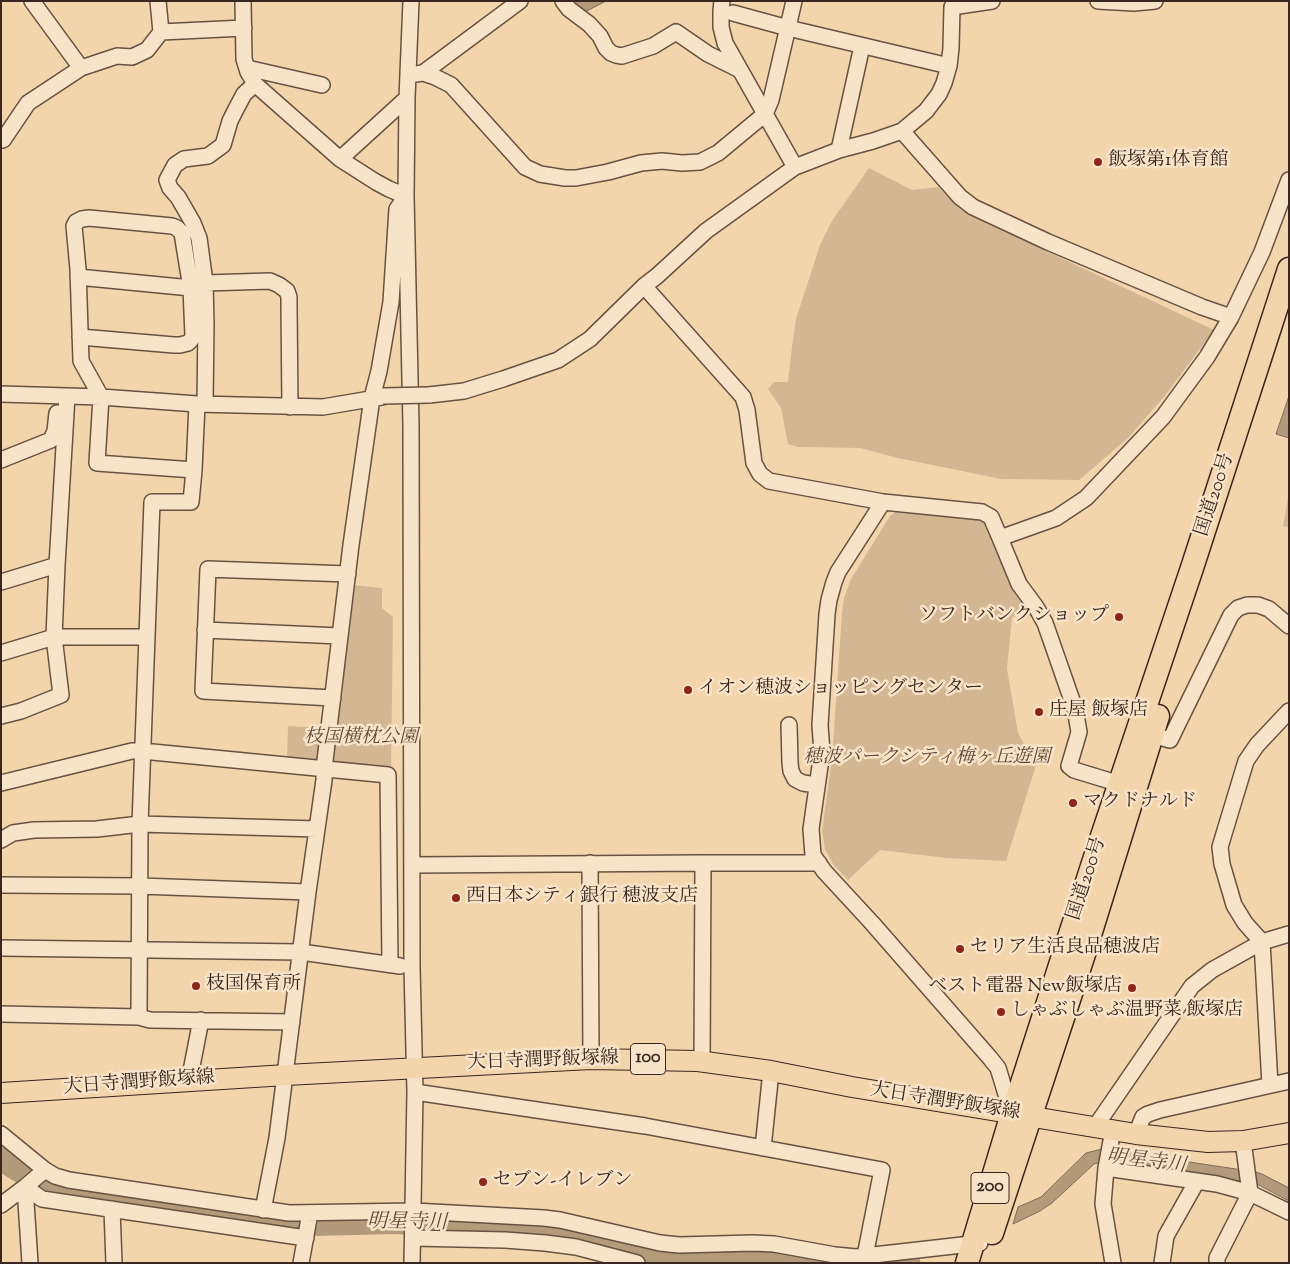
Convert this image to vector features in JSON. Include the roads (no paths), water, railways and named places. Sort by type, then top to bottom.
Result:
[{"type":"highway","name":"国道200号","points":[[978,1253],[1022,1115],[1094,860],[1192,568],[1289,269]]},
{"type":"highway","name":"国道200号","points":[[1022,1115],[1085,951],[1152,735],[1289,314]]},
{"type":"main road","name":"大日寺潤野飯塚線","points":[[1,1093],[286,1075],[591,1059],[702,1061],[771,1071],[852,1088],[1022,1115],[1106,1134],[1136,1134],[1208,1142],[1243,1142],[1289,1133]]},
{"type":"street","points":[[32,1],[81,68]]},
{"type":"street","points":[[3,140],[28,103],[81,68],[117,56],[132,57],[147,50],[161,32],[158,1]]},
{"type":"street","points":[[243,1],[244,59],[255,84],[340,159],[376,182],[406,196]]},
{"type":"street","points":[[411,1],[415,74],[407,98],[406,196],[411,425],[412,967],[415,1092],[412,1263]]},
{"type":"street","points":[[415,74],[520,1]]},
{"type":"street","points":[[563,1],[568,9],[589,24],[600,36],[606,48],[616,55],[622,56],[653,46],[676,32],[708,54],[740,70]]},
{"type":"street","points":[[722,1],[721,27],[725,43],[795,167]]},
{"type":"street","points":[[415,74],[435,76],[451,85],[525,167],[540,174],[576,178],[641,163],[662,161],[700,162],[718,153],[765,114],[771,100],[794,1]]},
{"type":"street","points":[[1,394],[101,397],[201,404],[323,407],[378,397],[429,395],[464,391],[558,360],[590,339],[644,286],[706,232],[795,167],[839,150],[902,131],[933,104],[939,94],[950,66],[952,6],[992,1]]},
{"type":"street","points":[[1098,1],[1134,3],[1155,1]]},
{"type":"street","points":[[733,13],[788,28],[950,66]]},
{"type":"street","points":[[161,32],[244,28]]},
{"type":"street","points":[[839,150],[862,46]]},
{"type":"street","points":[[247,68],[322,85]]},
{"type":"street","points":[[80,337],[174,345],[188,343],[191,340],[198,285],[199,238],[194,223],[178,197],[170,188],[169,174],[175,165],[184,159],[208,156],[222,145],[228,126],[244,94],[255,84]]},
{"type":"street","points":[[340,159],[407,98]]},
{"type":"street","points":[[902,131],[973,208],[1202,307],[1232,317]]},
{"type":"street","points":[[1000,538],[1056,518],[1086,498],[1163,417],[1207,357],[1232,317],[1262,252],[1289,180]]},
{"type":"street","points":[[263,1210],[278,1138],[308,892],[324,780],[348,574],[378,397],[379,371],[391,302],[397,208],[406,196]]},
{"type":"street","points":[[139,1017],[140,824],[152,502],[192,502],[206,324],[198,285],[182,233],[177,228],[89,218],[82,219],[76,222],[74,226],[78,277],[80,361],[101,397],[97,463],[194,470]]},
{"type":"street","points":[[78,277],[198,285],[270,281],[279,285],[286,291],[290,306],[290,406]]},
{"type":"street","points":[[644,286],[743,397],[747,410],[754,463],[760,474],[769,481],[883,502],[982,512],[990,517],[1019,584],[1046,623],[1075,709],[1079,732],[1069,766],[1074,770],[1120,784]]},
{"type":"street","points":[[1,460],[51,440],[63,396]]},
{"type":"street","points":[[1,716],[21,711],[61,695],[54,637],[63,396]]},
{"type":"street","points":[[883,502],[838,572],[829,600],[820,725],[822,752],[811,829],[813,855],[824,871],[990,1058],[998,1068],[1022,1115]]},
{"type":"street","points":[[1,582],[57,565]]},
{"type":"street","points":[[333,698],[202,691],[208,569],[348,574]]},
{"type":"street","points":[[1152,735],[1170,740],[1231,615],[1238,608],[1247,605],[1258,605],[1269,609],[1289,626]]},
{"type":"street","points":[[205,630],[340,636]]},
{"type":"street","points":[[1,653],[54,637],[147,637]]},
{"type":"street","points":[[1270,1085],[1262,942],[1245,923],[1234,905],[1222,864],[1220,848],[1246,761],[1257,745],[1289,711]]},
{"type":"street","points":[[789,725],[791,771],[795,779],[817,786]]},
{"type":"street","points":[[1,783],[132,751],[388,775],[390,964]]},
{"type":"street","points":[[1,840],[12,833],[34,830],[98,829],[140,824],[317,830]]},
{"type":"street","points":[[702,1061],[703,863]]},
{"type":"street","points":[[412,865],[819,863]]},
{"type":"street","points":[[590,864],[591,1059]]},
{"type":"street","points":[[1,884],[140,886],[308,892]]},
{"type":"street","points":[[1113,1263],[1103,1204],[1106,1134],[1192,986],[1212,970],[1262,942],[1289,934]]},
{"type":"street","points":[[1,948],[301,952],[412,967]]},
{"type":"street","points":[[1,1014],[139,1017],[150,1020],[292,1022]]},
{"type":"street","points":[[189,1081],[202,1020]]},
{"type":"street","points":[[763,1148],[771,1071]]},
{"type":"street","points":[[1136,1134],[1143,1117],[1148,1114],[1289,1081]]},
{"type":"street","points":[[415,1092],[645,1126],[882,1170],[858,1260]]},
{"type":"street","points":[[1,1134],[55,1176],[69,1180],[289,1213],[308,1226]]},
{"type":"street","points":[[1218,1263],[1217,1258],[1249,1189],[1243,1142]]},
{"type":"street","points":[[1106,1166],[1249,1189],[1289,1212]]},
{"type":"street","points":[[1,1205],[45,1170]]},
{"type":"street","points":[[1162,1263],[1166,1236],[1197,1181]]},
{"type":"street","points":[[25,1187],[42,1199],[112,1210],[308,1226],[413,1224],[544,1218],[560,1220],[645,1254]]},
{"type":"street","points":[[25,1187],[30,1263]]},
{"type":"street","points":[[112,1210],[114,1263]]},
{"type":"street","points":[[413,1224],[506,1240],[645,1254],[660,1243],[679,1245],[774,1244],[858,1260],[978,1253]]},
{"type":"street","points":[[301,1263],[308,1226]]},
{"type":"water","points":[[567,1],[606,1],[583,13]]},
{"type":"water","points":[[1289,396],[1289,438],[1276,434]]},
{"type":"water","points":[[1102,1149],[1256,1172],[1289,1188],[1289,1201],[1255,1183],[1101,1162],[1094,1164],[1052,1203],[1013,1224],[1018,1207],[1041,1197],[1086,1153]]},
{"type":"waterway","name":"明星寺川","points":[[1,1159],[40,1183],[52,1188],[240,1218],[315,1224],[393,1222],[526,1228],[570,1233],[656,1254],[692,1257],[733,1254],[773,1255],[820,1263]]},
{"type":"waterway","name":"明星寺川","points":[[898,1263],[908,1261]]},
{"type":"place","name":"飯塚第1体育館","points":[[1098,162]]},
{"type":"place","name":"ソフトバンクショップ","points":[[1119,617]]},
{"type":"place","name":"イオン穂波ショッピングセンター","points":[[688,690]]},
{"type":"place","name":"庄屋 飯塚店","points":[[1039,712]]},
{"type":"place","name":"マクドナルド","points":[[1073,803]]},
{"type":"place","name":"西日本シティ銀行 穂波支店","points":[[456,898]]},
{"type":"place","name":"セリア生活良品穂波店","points":[[960,949]]},
{"type":"place","name":"枝国保育所","points":[[196,986]]},
{"type":"place","name":"ベスト電器 New飯塚店","points":[[1132,988]]},
{"type":"place","name":"しゃぶしゃぶ温野菜 飯塚店","points":[[1001,1012]]},
{"type":"place","name":"セブン-イレブン","points":[[483,1182]]},
{"type":"park label","name":"枝国横枕公園","points":[[361,739]]},
{"type":"park label","name":"穂波パークシティ梅ヶ丘遊園","points":[[927,759]]}]
